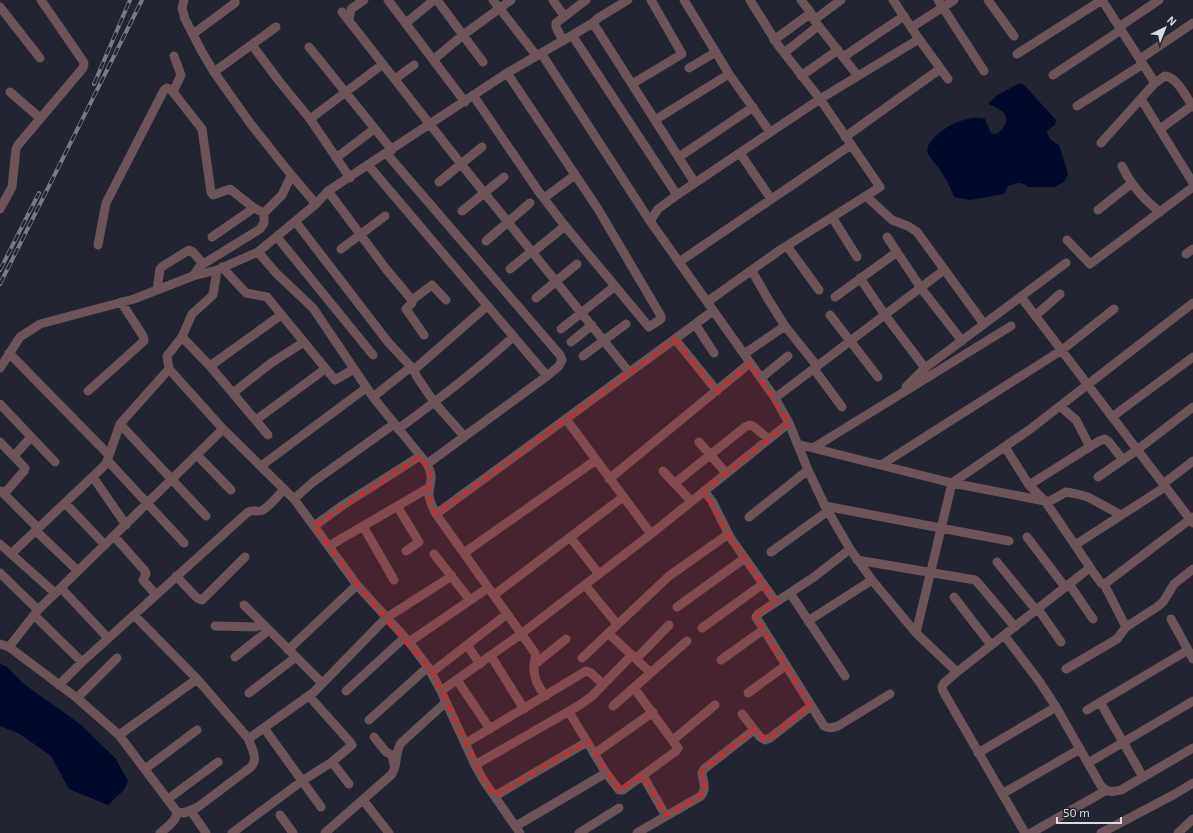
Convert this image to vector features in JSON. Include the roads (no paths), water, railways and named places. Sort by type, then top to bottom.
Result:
[{"type":"street","points":[[0,209],[12,186],[16,149],[40,118],[83,68],[84,64],[83,60],[41,0]]},
{"type":"street","points":[[192,0],[183,2],[183,12],[193,34],[214,72],[250,123],[316,204]]},
{"type":"street","points":[[193,34],[235,3],[235,0]]},
{"type":"street","points":[[349,20],[351,9],[364,0]]},
{"type":"street","points":[[388,0],[465,102]]},
{"type":"street","points":[[406,23],[434,0]]},
{"type":"street","points":[[437,0],[483,62]]},
{"type":"street","points":[[493,0],[539,54],[650,221],[775,398],[789,423],[826,509],[857,560],[916,633],[957,672]]},
{"type":"street","points":[[433,60],[463,35],[511,0]]},
{"type":"street","points":[[553,0],[564,16]]},
{"type":"street","points":[[563,41],[555,25],[564,16],[586,0]]},
{"type":"street","points":[[0,368],[20,337],[40,324],[122,302],[193,276],[219,269],[258,252],[316,204],[328,191],[350,178],[507,73],[593,23],[598,18],[628,0]]},
{"type":"street","points":[[632,84],[682,54],[651,0]]},
{"type":"street","points":[[684,0],[729,74],[770,132]]},
{"type":"street","points":[[707,302],[787,246],[880,187],[820,98],[774,40],[750,0]]},
{"type":"street","points":[[801,0],[814,20],[857,75]]},
{"type":"street","points":[[774,40],[814,20],[841,0]]},
{"type":"street","points":[[893,0],[948,79]]},
{"type":"street","points":[[912,27],[940,4],[954,0]]},
{"type":"street","points":[[988,0],[1014,36]]},
{"type":"street","points":[[1016,54],[1102,0],[1155,83]]},
{"type":"street","points":[[1053,75],[1159,0]]},
{"type":"street","points":[[940,4],[984,71]]},
{"type":"street","points":[[0,7],[40,58]]},
{"type":"street","points":[[342,12],[461,164],[629,372]]},
{"type":"street","points":[[802,76],[904,16]]},
{"type":"street","points":[[784,53],[814,20]]},
{"type":"street","points":[[593,23],[695,183]]},
{"type":"street","points":[[1077,106],[1141,62],[1193,23]]},
{"type":"street","points":[[214,72],[276,27]]},
{"type":"street","points":[[572,35],[677,195]]},
{"type":"street","points":[[650,221],[658,209],[677,195],[820,98],[919,39]]},
{"type":"street","points":[[252,45],[276,78],[310,119],[350,178]]},
{"type":"street","points":[[309,47],[374,129],[389,152],[562,358],[562,363],[547,376],[427,464]]},
{"type":"street","points":[[689,68],[716,52]]},
{"type":"street","points":[[173,92],[181,75],[174,56]]},
{"type":"street","points":[[310,119],[383,64]]},
{"type":"street","points":[[395,79],[414,65]]},
{"type":"street","points":[[845,137],[940,69]]},
{"type":"street","points":[[473,95],[565,226],[649,327],[662,318],[650,296],[598,209],[507,73]]},
{"type":"street","points":[[655,120],[729,74]]},
{"type":"street","points":[[1101,143],[1155,83],[1165,76],[1170,76],[1193,106],[1160,129]]},
{"type":"street","points":[[98,245],[106,203],[164,90],[167,88],[173,92],[202,129],[212,194],[230,189],[254,208],[264,213]]},
{"type":"street","points":[[10,92],[40,118]]},
{"type":"street","points":[[1141,99],[1193,183]]},
{"type":"street","points":[[679,157],[753,107]]},
{"type":"street","points":[[336,158],[374,129]]},
{"type":"street","points":[[679,262],[851,145]]},
{"type":"street","points":[[440,182],[482,147]]},
{"type":"street","points":[[740,153],[771,199]]},
{"type":"street","points":[[368,165],[547,376]]},
{"type":"street","points":[[1122,166],[1137,192],[1160,212]]},
{"type":"street","points":[[544,198],[575,175]]},
{"type":"street","points":[[193,276],[197,269],[203,264],[260,229],[264,223],[264,213],[282,195],[292,176]]},
{"type":"street","points":[[462,211],[504,177]]},
{"type":"street","points":[[1098,210],[1132,183]]},
{"type":"street","points":[[1067,240],[1090,264],[1193,187]]},
{"type":"street","points":[[328,191],[386,269],[412,300]]},
{"type":"street","points":[[866,196],[892,220],[908,226],[917,232],[984,324]]},
{"type":"street","points":[[486,241],[530,204]]},
{"type":"street","points":[[212,237],[254,208]]},
{"type":"street","points":[[341,249],[385,216]]},
{"type":"street","points":[[832,217],[857,256]]},
{"type":"street","points":[[295,221],[388,342],[413,369],[434,402],[464,436]]},
{"type":"street","points":[[510,268],[565,226]]},
{"type":"street","points":[[277,237],[373,355]]},
{"type":"street","points":[[887,237],[921,288],[962,341]]},
{"type":"street","points":[[787,246],[819,290]]},
{"type":"street","points":[[157,290],[160,269],[162,266],[189,250],[193,252],[203,264]]},
{"type":"street","points":[[258,252],[277,274],[313,308],[366,388],[427,464],[432,472],[429,497],[431,505],[491,592],[535,652],[536,659],[534,665],[534,675],[537,685],[546,696]]},
{"type":"street","points":[[835,297],[897,252]]},
{"type":"street","points":[[900,394],[925,368],[1066,263]]},
{"type":"street","points":[[536,298],[577,264]]},
{"type":"street","points":[[219,269],[244,291],[267,297],[335,380],[354,369]]},
{"type":"street","points":[[219,269],[213,294],[192,314],[182,337],[167,356],[169,370],[223,429],[294,499],[357,585],[406,640],[430,670],[466,743],[475,765],[484,781],[518,830],[606,773]]},
{"type":"street","points":[[775,398],[944,270]]},
{"type":"street","points":[[752,271],[785,326],[842,407]]},
{"type":"street","points":[[860,278],[885,315],[925,368]]},
{"type":"street","points":[[424,335],[406,309],[412,303],[412,300],[432,285],[446,300]]},
{"type":"street","points":[[561,329],[615,286]]},
{"type":"street","points":[[1035,316],[1060,294]]},
{"type":"street","points":[[1021,297],[1137,450],[1192,519],[1104,584]]},
{"type":"street","points":[[88,392],[144,341],[143,336],[122,302]]},
{"type":"street","points":[[916,633],[952,483],[1005,447],[1088,386],[1193,304]]},
{"type":"street","points":[[373,397],[407,370],[413,369],[487,306]]},
{"type":"street","points":[[881,465],[1062,350],[1114,309]]},
{"type":"street","points":[[436,514],[713,311]]},
{"type":"street","points":[[210,366],[281,315]]},
{"type":"street","points":[[830,315],[878,377]]},
{"type":"street","points":[[583,356],[626,324]]},
{"type":"street","points":[[695,324],[714,353]]},
{"type":"street","points":[[571,342],[592,325]]},
{"type":"street","points":[[744,354],[785,326]]},
{"type":"street","points":[[813,448],[1011,326]]},
{"type":"street","points":[[182,337],[210,366],[268,435]]},
{"type":"street","points":[[294,499],[313,482],[434,402],[491,357],[513,337]]},
{"type":"street","points":[[675,339],[717,391]]},
{"type":"street","points":[[233,393],[271,363],[304,342]]},
{"type":"street","points":[[9,353],[108,458],[147,504],[184,543]]},
{"type":"street","points":[[761,378],[788,356]]},
{"type":"street","points":[[1112,417],[1193,357]]},
{"type":"street","points":[[609,479],[750,363]]},
{"type":"street","points":[[256,420],[325,369]]},
{"type":"street","points":[[11,554],[93,477],[108,458],[120,424],[169,370]]},
{"type":"street","points":[[261,466],[366,388]]},
{"type":"street","points":[[0,404],[55,462]]},
{"type":"street","points":[[1061,406],[1076,420],[1090,447]]},
{"type":"street","points":[[1098,476],[1137,450],[1193,407]]},
{"type":"street","points":[[566,419],[651,534]]},
{"type":"street","points":[[441,691],[521,634],[585,585],[789,423]]},
{"type":"street","points":[[120,424],[206,516]]},
{"type":"street","points":[[675,483],[745,427],[750,425],[754,427],[769,439]]},
{"type":"street","points":[[160,833],[174,820],[177,816],[177,812],[119,735],[77,698],[4,645],[223,429]]},
{"type":"street","points":[[14,456],[31,437]]},
{"type":"street","points":[[1029,485],[1099,441],[1105,439],[1123,460]]},
{"type":"street","points":[[0,442],[24,466],[24,471],[2,492],[78,571]]},
{"type":"street","points":[[699,442],[726,473]]},
{"type":"street","points":[[797,444],[952,483],[1045,501],[1056,498],[1066,492],[1077,494],[1088,497],[1121,516]]},
{"type":"street","points":[[1005,447],[1029,485],[1045,501],[1090,569],[1101,583],[1104,584],[1126,627]]},
{"type":"street","points":[[197,455],[231,490]]},
{"type":"street","points":[[314,526],[343,505],[420,456]]},
{"type":"street","points":[[464,553],[596,460]]},
{"type":"street","points":[[1075,545],[1121,516],[1164,485],[1193,461]]},
{"type":"street","points":[[749,517],[808,470]]},
{"type":"street","points":[[663,471],[691,501]]},
{"type":"street","points":[[93,477],[126,524]]},
{"type":"street","points":[[329,546],[430,487]]},
{"type":"street","points":[[59,684],[248,512],[252,510],[264,510],[284,489]]},
{"type":"street","points":[[704,491],[712,501],[730,536],[776,602]]},
{"type":"street","points":[[346,691],[406,640],[470,600],[491,592],[570,537],[623,497]]},
{"type":"street","points":[[65,503],[105,545]]},
{"type":"street","points":[[398,506],[419,542],[406,551]]},
{"type":"street","points":[[771,552],[826,509],[1009,541]]},
{"type":"street","points":[[363,526],[394,580]]},
{"type":"street","points":[[114,536],[145,571],[146,574],[143,580],[156,595]]},
{"type":"street","points":[[582,658],[668,576],[724,536],[730,536]]},
{"type":"street","points":[[570,537],[599,574]]},
{"type":"street","points":[[1027,537],[1093,619]]},
{"type":"street","points":[[0,544],[58,591],[108,638]]},
{"type":"street","points":[[850,549],[814,577],[758,614],[756,617],[785,666],[824,726],[827,728],[838,726],[890,694]]},
{"type":"street","points":[[434,554],[470,600]]},
{"type":"street","points":[[176,576],[197,598],[202,600],[245,557]]},
{"type":"street","points":[[677,607],[745,558]]},
{"type":"street","points":[[857,560],[975,580],[980,584],[1014,627]]},
{"type":"street","points":[[997,562],[1037,609],[1061,642]]},
{"type":"street","points":[[1025,833],[978,753],[942,687],[944,683],[957,672],[1090,569]]},
{"type":"street","points":[[1066,669],[1117,639],[1126,627],[1163,602],[1174,584],[1193,569]]},
{"type":"street","points":[[0,573],[82,662]]},
{"type":"street","points":[[248,738],[309,696],[386,618],[452,576]]},
{"type":"street","points":[[808,621],[872,580]]},
{"type":"street","points":[[702,628],[763,584]]},
{"type":"street","points":[[288,650],[357,585]]},
{"type":"street","points":[[585,585],[617,624]]},
{"type":"street","points":[[790,593],[845,676]]},
{"type":"street","points":[[954,597],[991,645]]},
{"type":"street","points":[[244,605],[322,683]]},
{"type":"street","points":[[369,720],[430,670],[467,645],[507,614]]},
{"type":"street","points":[[134,615],[197,679],[248,738],[256,760],[255,764],[191,811],[184,813],[177,812]]},
{"type":"street","points":[[1171,619],[1193,659]]},
{"type":"street","points":[[215,626],[265,627]]},
{"type":"street","points":[[475,765],[569,712],[591,696],[669,626]]},
{"type":"street","points":[[235,657],[265,627]]},
{"type":"street","points":[[721,660],[763,630]]},
{"type":"street","points":[[608,632],[651,673]]},
{"type":"street","points":[[1004,635],[1039,681],[1056,707],[1105,791]]},
{"type":"street","points":[[534,665],[566,639]]},
{"type":"street","points":[[613,706],[687,642]]},
{"type":"street","points":[[467,645],[480,664]]},
{"type":"street","points":[[1087,710],[1188,650]]},
{"type":"street","points":[[491,656],[524,709]]},
{"type":"street","points":[[249,693],[296,657]]},
{"type":"street","points":[[77,698],[117,658]]},
{"type":"street","points":[[748,693],[785,666]]},
{"type":"street","points":[[466,743],[586,671],[591,673],[604,684]]},
{"type":"street","points":[[119,735],[197,679]]},
{"type":"street","points":[[457,680],[490,729]]},
{"type":"street","points":[[569,712],[606,773],[620,791],[678,750],[678,745],[634,688]]},
{"type":"street","points":[[232,833],[302,781],[332,762],[352,746],[309,696]]},
{"type":"street","points":[[1088,763],[1193,701]]},
{"type":"street","points":[[325,833],[391,775],[395,770],[397,748],[446,702]]},
{"type":"street","points":[[1100,702],[1144,777]]},
{"type":"street","points":[[673,740],[714,706]]},
{"type":"street","points":[[742,714],[760,737],[765,740],[770,738],[811,706]]},
{"type":"street","points":[[978,753],[1056,707]]},
{"type":"street","points":[[594,754],[653,712]]},
{"type":"street","points":[[264,728],[321,807]]},
{"type":"street","points":[[145,769],[197,730]]},
{"type":"street","points":[[636,833],[701,796],[705,787],[702,773],[704,769],[754,730]]},
{"type":"street","points":[[374,737],[386,752],[392,755],[395,770]]},
{"type":"street","points":[[495,796],[587,742]]},
{"type":"street","points":[[1031,833],[1105,791],[1110,792],[1121,790],[1193,748]]},
{"type":"street","points":[[1002,794],[1080,749]]},
{"type":"street","points":[[168,799],[218,762]]},
{"type":"street","points":[[332,762],[349,784]]},
{"type":"street","points":[[643,776],[666,816]]},
{"type":"street","points":[[1101,833],[1193,783]]},
{"type":"street","points":[[363,800],[388,833]]},
{"type":"street","points":[[579,833],[618,808]]},
{"type":"street","points":[[191,811],[206,833]]},
{"type":"street","points":[[280,815],[293,833]]},
{"type":"street","points":[[1178,833],[1193,819]]},
{"type":"water","points":[[1020,83],[1024,85],[1056,120],[1055,125],[1047,131],[1051,140],[1059,145],[1068,174],[1064,182],[1054,187],[1028,187],[1021,183],[1016,183],[1008,186],[1004,194],[970,200],[954,197],[945,178],[928,154],[927,149],[929,145],[936,136],[946,128],[970,118],[985,119],[991,133],[996,134],[999,132],[1005,124],[1005,115],[1000,110],[988,104],[996,96]]},
{"type":"water","points":[[0,664],[6,666],[24,684],[80,724],[116,759],[128,781],[124,790],[108,805],[69,789],[51,756],[20,734],[0,726]]},
{"type":"railway","points":[[94,84],[130,0]]},
{"type":"railway","points":[[0,284],[142,0]]},
{"type":"railway","points":[[0,270],[39,193]]}]
